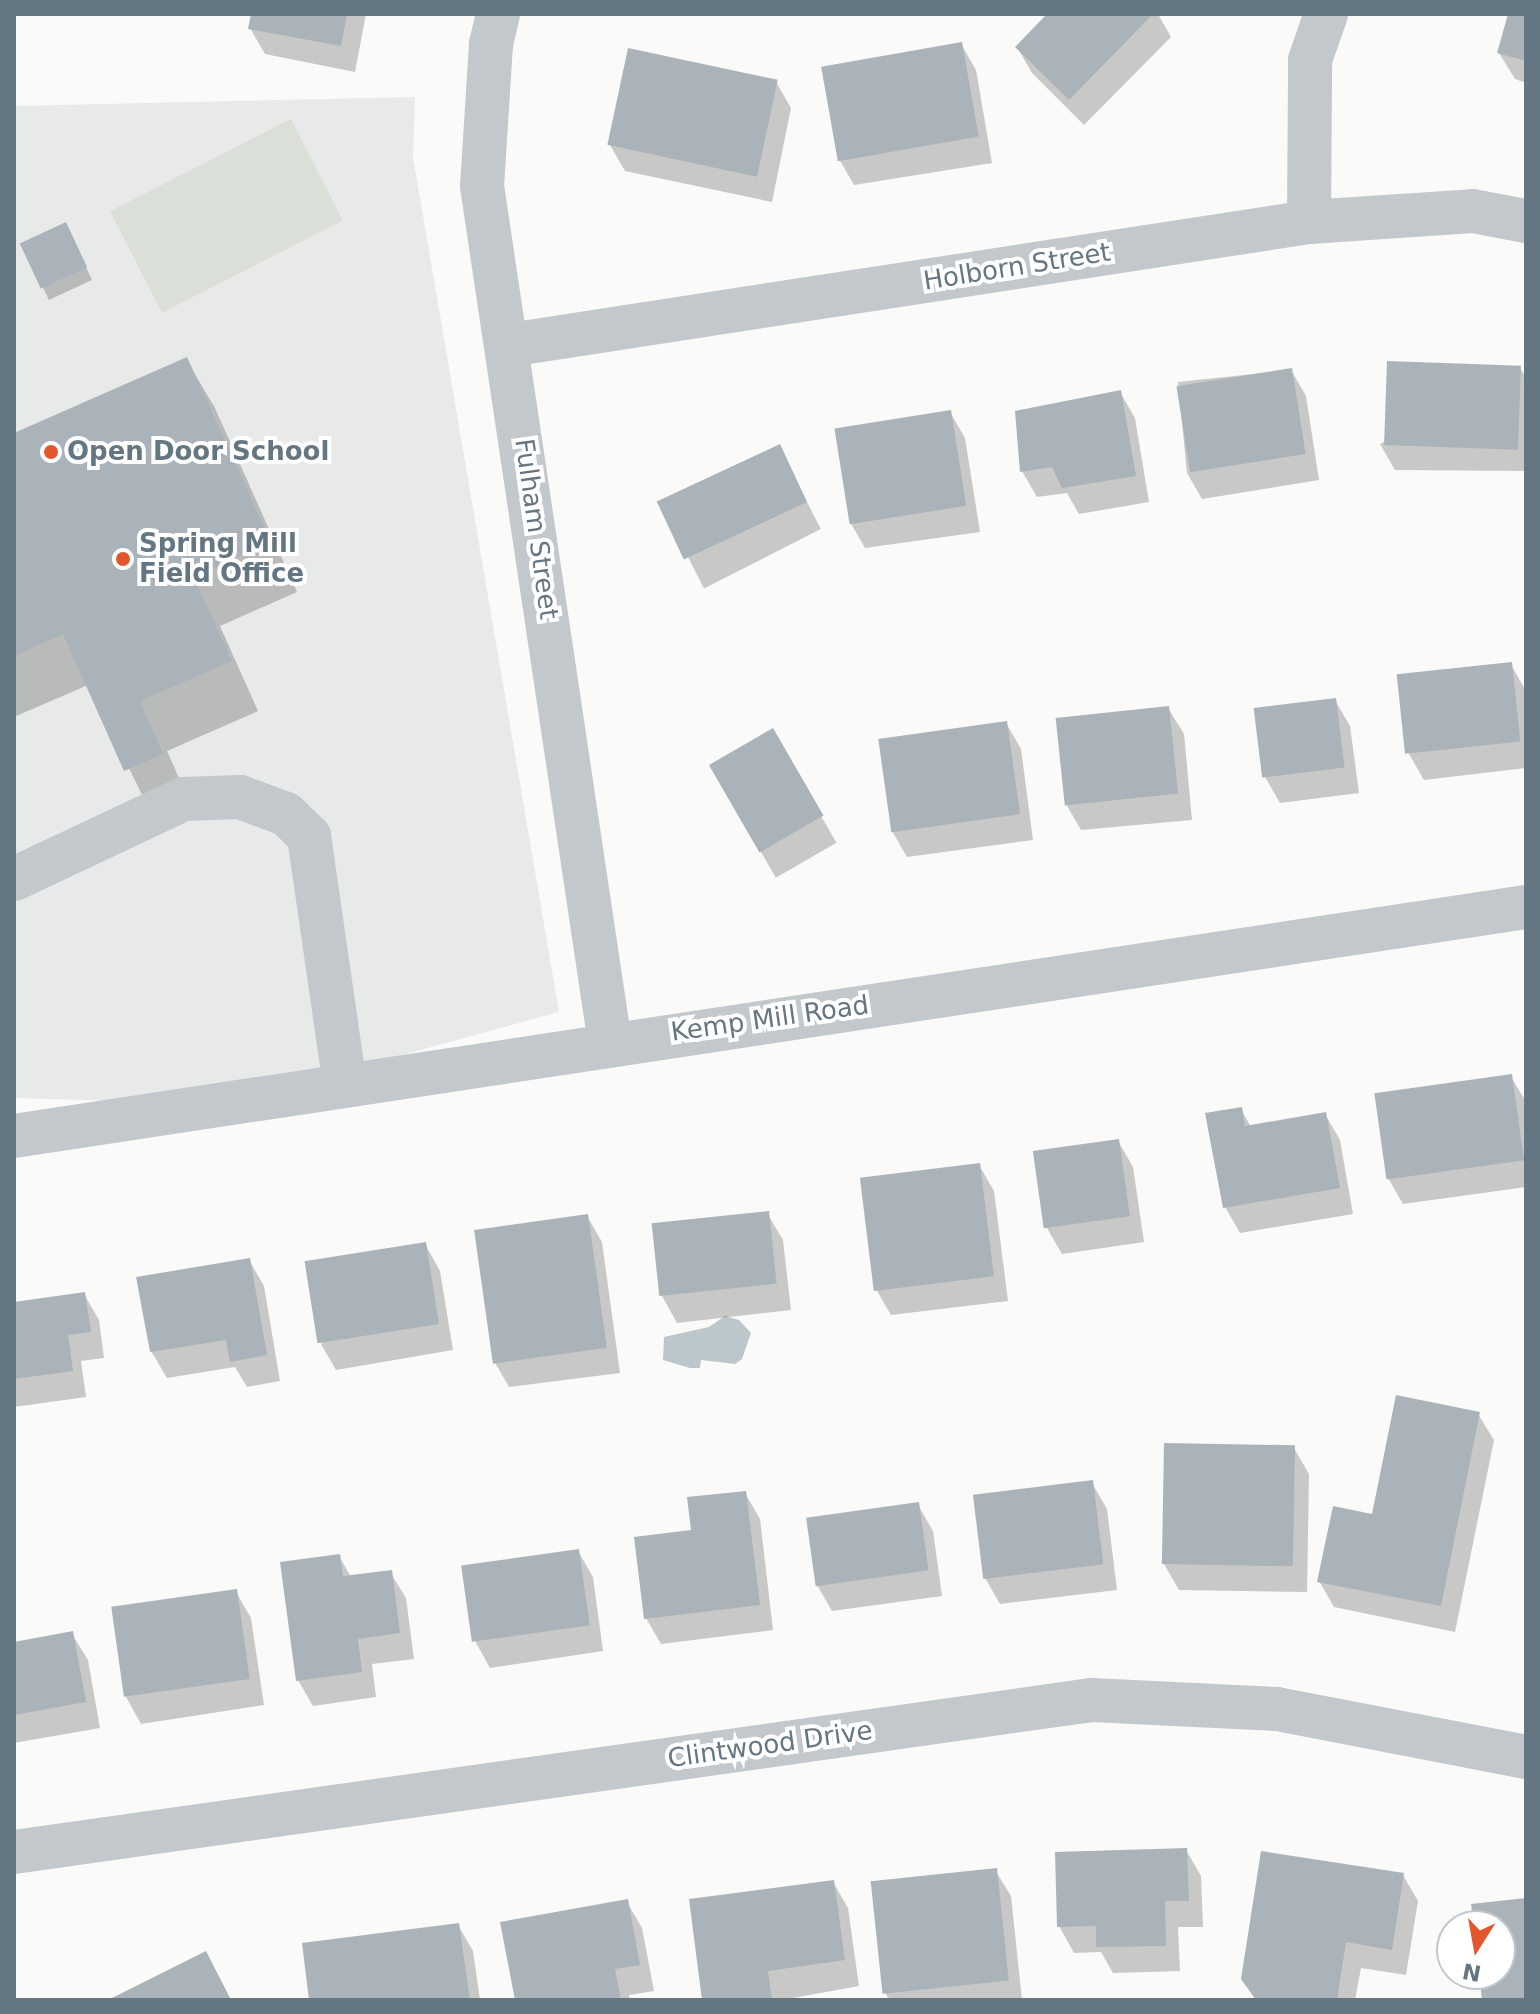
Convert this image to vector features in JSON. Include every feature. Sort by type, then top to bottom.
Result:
[{"type":"street","name":"Fulham Street","points":[[498,14],[491,44],[482,186],[509,345],[610,1043]]},
{"type":"street","points":[[1309,222],[1310,60],[1326,14]]},
{"type":"street","name":"Holborn Street","points":[[509,345],[1309,222],[1473,211],[1526,221]]},
{"type":"street","points":[[14,879],[184,799],[240,797],[286,814],[309,836],[345,1085]]},
{"type":"street","name":"Kemp Mill Road","points":[[14,1136],[610,1043],[1526,907]]},
{"type":"street","name":"Clintwood Drive","points":[[14,1852],[1092,1700],[1277,1709],[1526,1757]]},
{"type":"shaded area","points":[[415,97],[413,157],[559,1012],[223,1104],[14,1098],[14,106]]},
{"type":"shaded area","points":[[291,119],[343,221],[162,313],[110,211]]},
{"type":"shaded area","points":[[725,1316],[739,1320],[751,1333],[742,1359],[735,1364],[701,1360],[700,1368],[690,1368],[663,1360],[664,1337],[709,1327]]},
{"type":"building","points":[[251,14],[347,14],[341,46],[248,29]]},
{"type":"building","points":[[1047,14],[1153,14],[1069,100],[1015,47]]},
{"type":"building","points":[[1508,14],[1526,14],[1526,61],[1497,53]]},
{"type":"building","points":[[962,42],[979,137],[838,161],[821,67]]},
{"type":"building","points":[[628,48],[778,80],[757,177],[607,145]]},
{"type":"building","points":[[66,222],[87,267],[41,289],[20,244]]},
{"type":"building","name":"Spring Mill Field Office","points":[[187,357],[271,542],[194,577],[232,661],[140,701],[163,754],[124,771],[63,634],[14,656],[14,433]]},
{"type":"building","points":[[1387,361],[1521,366],[1518,450],[1384,445]]},
{"type":"building","points":[[1292,368],[1306,454],[1190,472],[1176,386]]},
{"type":"building","points":[[1121,390],[1136,476],[1062,488],[1052,467],[1020,472],[1015,411]]},
{"type":"building","points":[[951,410],[966,506],[850,524],[834,428]]},
{"type":"building","points":[[780,444],[807,502],[684,559],[657,501]]},
{"type":"building","points":[[1512,662],[1520,742],[1405,754],[1397,674]]},
{"type":"building","points":[[1336,698],[1345,767],[1262,778],[1254,708]]},
{"type":"building","points":[[1169,706],[1178,794],[1065,805],[1056,718]]},
{"type":"building","points":[[1007,721],[1020,814],[891,832],[878,739]]},
{"type":"building","points":[[773,728],[824,815],[759,852],[709,765]]},
{"type":"building","points":[[1512,1074],[1524,1160],[1386,1179],[1374,1093]]},
{"type":"building","points":[[1242,1107],[1245,1126],[1326,1112],[1340,1188],[1223,1208],[1205,1113]]},
{"type":"building","points":[[1119,1139],[1130,1216],[1044,1228],[1033,1151]]},
{"type":"building","points":[[980,1163],[994,1276],[874,1291],[860,1178]]},
{"type":"building","points":[[769,1211],[777,1284],[659,1296],[652,1223]]},
{"type":"building","points":[[588,1214],[607,1348],[493,1364],[474,1230]]},
{"type":"building","points":[[426,1242],[439,1324],[317,1343],[305,1261]]},
{"type":"building","points":[[250,1258],[267,1355],[230,1362],[226,1340],[150,1352],[136,1277]]},
{"type":"building","points":[[85,1292],[91,1332],[68,1335],[73,1371],[14,1379],[14,1302]]},
{"type":"building","points":[[1396,1395],[1480,1412],[1441,1606],[1317,1582],[1333,1506],[1372,1514]]},
{"type":"building","points":[[1164,1443],[1295,1445],[1293,1566],[1162,1564]]},
{"type":"building","points":[[1093,1480],[1103,1564],[983,1579],[973,1495]]},
{"type":"building","points":[[746,1491],[760,1605],[644,1619],[634,1537],[691,1530],[687,1497]]},
{"type":"building","points":[[919,1502],[929,1570],[816,1586],[806,1518]]},
{"type":"building","points":[[579,1549],[590,1625],[472,1642],[461,1566]]},
{"type":"building","points":[[340,1554],[343,1576],[392,1570],[400,1633],[358,1639],[362,1672],[296,1681],[280,1562]]},
{"type":"building","points":[[237,1589],[250,1679],[124,1697],[111,1607]]},
{"type":"building","points":[[73,1631],[86,1702],[14,1715],[14,1642]]},
{"type":"building","points":[[1187,1848],[1189,1901],[1165,1901],[1166,1946],[1096,1947],[1096,1926],[1057,1927],[1055,1852]]},
{"type":"building","points":[[1261,1851],[1404,1873],[1392,1950],[1346,1942],[1337,2000],[1256,2000],[1241,1979]]},
{"type":"building","points":[[997,1868],[1009,1980],[883,1994],[871,1881]]},
{"type":"building","points":[[834,1880],[845,1960],[768,1971],[772,2000],[702,2000],[689,1899]]},
{"type":"building","points":[[1526,1898],[1526,2000],[1482,2000],[1481,1990],[1516,1990],[1516,1910],[1472,1910],[1471,1904]]},
{"type":"building","points":[[628,1899],[640,1965],[615,1969],[621,2000],[515,2000],[500,1922]]},
{"type":"building","points":[[459,1923],[470,2000],[309,2000],[302,1943]]},
{"type":"building","points":[[206,1951],[231,2000],[108,2000]]},
{"type":"place","name":"Open Door School","points":[[51,452]]},
{"type":"place","name":"Spring Mill Field Office","points":[[123,559]]}]
